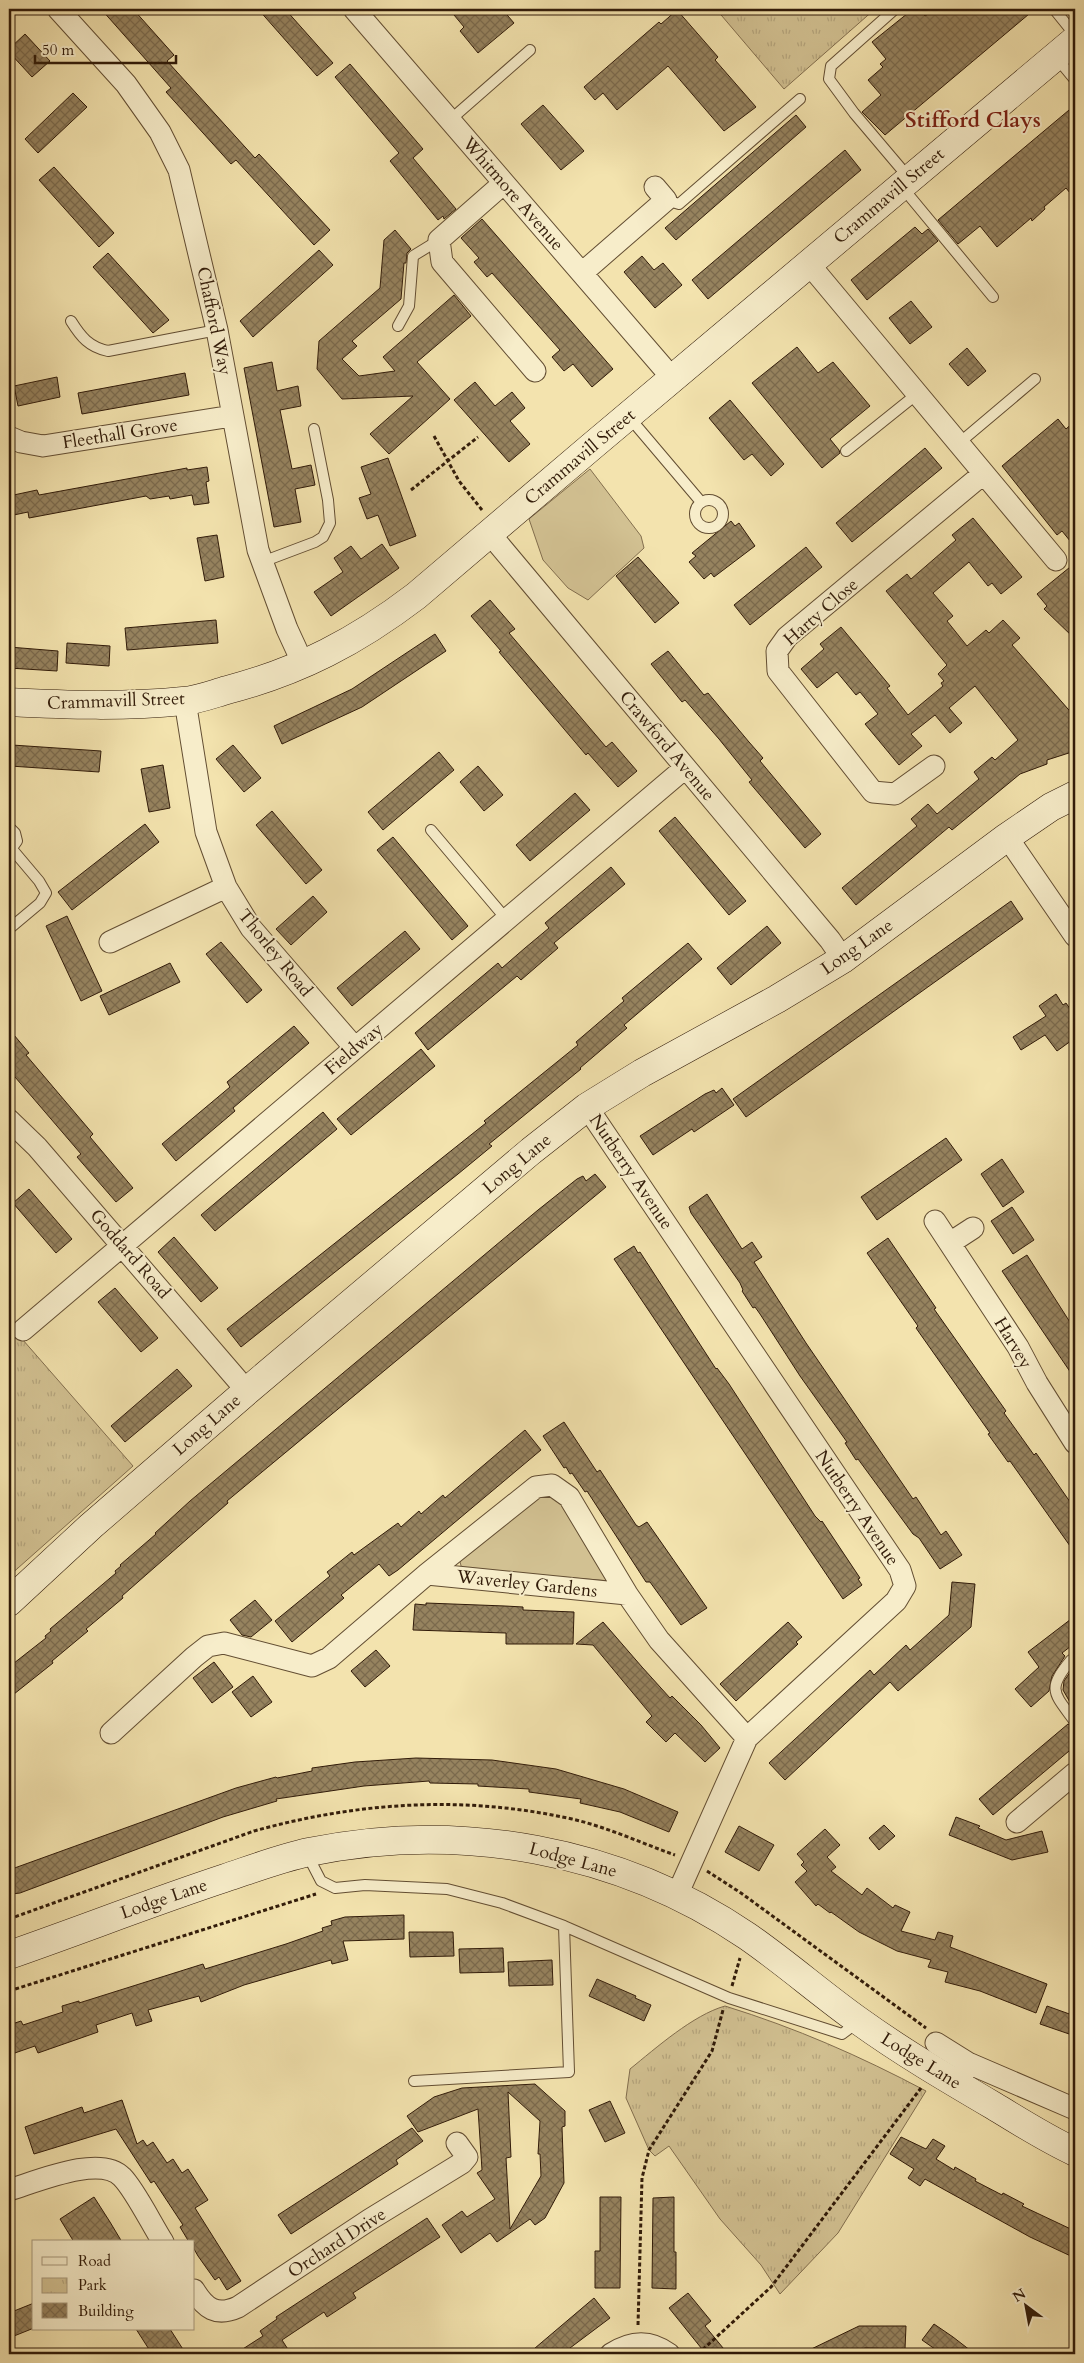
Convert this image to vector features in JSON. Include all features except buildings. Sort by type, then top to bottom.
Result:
[{"type":"street","name":"Chafford Way","points":[[58,9],[126,84],[160,132],[179,170],[217,330],[258,550],[287,629],[304,666]]},
{"type":"street","name":"Whitmore Avenue","points":[[354,9],[673,379]]},
{"type":"street","name":"Crammavill Street","points":[[9,702],[78,706],[185,701],[245,685],[304,666],[386,620],[1066,48]]},
{"type":"street","points":[[504,183],[439,240],[442,262],[535,371]]},
{"type":"street","points":[[582,273],[660,193]]},
{"type":"street","points":[[809,264],[1056,560]]},
{"type":"street","name":"Fleethall Grove","points":[[9,437],[21,442],[43,446],[232,416]]},
{"type":"street","name":"Harty Close","points":[[934,766],[894,794],[873,792],[778,671],[777,651],[787,638],[984,474]]},
{"type":"street","name":"Crawford Avenue","points":[[493,531],[685,768],[830,940],[843,959]]},
{"type":"street","name":"Thorley Road","points":[[185,701],[206,832],[226,887],[251,928],[355,1048]]},
{"type":"street","name":"Fieldway","points":[[23,1330],[685,768]]},
{"type":"street","name":"Long Lane","points":[[9,1602],[92,1526],[247,1391],[531,1151],[587,1107],[642,1073],[777,999],[843,959],[1007,838],[1051,807],[1075,795]]},
{"type":"street","points":[[1007,838],[1075,936]]},
{"type":"street","points":[[110,942],[226,887]]},
{"type":"street","name":"Nutberry Avenue","points":[[587,1107],[900,1570],[905,1586],[896,1601],[747,1738],[677,1895]]},
{"type":"street","name":"Goddard Road","points":[[9,1120],[37,1147],[124,1246],[247,1391]]},
{"type":"street","name":"Harvey","points":[[935,1221],[1018,1347],[1037,1383],[1075,1442]]},
{"type":"street","points":[[950,1243],[973,1228]]},
{"type":"street","name":"Waverley Gardens","points":[[111,1733],[208,1646],[224,1644],[312,1666],[329,1658],[427,1574],[536,1487],[552,1485],[569,1498],[627,1594],[659,1640],[747,1738]]},
{"type":"street","name":"Waverley Gardens","points":[[427,1574],[627,1594]]},
{"type":"street","points":[[1016,1822],[1075,1773]]},
{"type":"street","name":"Lodge Lane","points":[[9,1955],[174,1896],[306,1853],[371,1842],[450,1839],[501,1843],[598,1864],[677,1895],[745,1935],[859,2021],[963,2074],[1074,2148]]},
{"type":"street","points":[[936,2043],[963,2074],[1075,2109]]},
{"type":"street","name":"Orchard Drive","points":[[195,2292],[202,2304],[214,2311],[230,2310],[238,2307],[369,2220],[462,2163],[467,2156],[457,2143]]},
{"type":"street","points":[[9,2190],[87,2168],[108,2168],[123,2178],[162,2240]]},
{"type":"street","points":[[611,2354],[622,2347],[638,2342],[652,2344],[669,2354]]},
{"type":"lane","points":[[895,9],[831,66],[829,79],[993,297]]},
{"type":"lane","points":[[1054,9],[1075,35]]},
{"type":"lane","points":[[1066,48],[1075,80]]},
{"type":"lane","points":[[450,121],[530,50]]},
{"type":"lane","points":[[660,193],[679,204],[800,99]]},
{"type":"lane","points":[[398,326],[410,306],[414,256],[439,240]]},
{"type":"lane","points":[[71,321],[82,338],[92,347],[108,352],[217,330]]},
{"type":"lane","points":[[958,444],[1035,379]]},
{"type":"lane","points":[[846,451],[917,394]]},
{"type":"lane","points":[[628,416],[701,502]]},
{"type":"lane","points":[[262,562],[315,542],[323,536],[330,523],[328,500],[314,429]]},
{"type":"lane","points":[[9,827],[15,833],[17,841],[10,850],[39,881],[46,893],[40,903],[9,929]]},
{"type":"lane","points":[[431,830],[507,920]]},
{"type":"lane","points":[[1071,1660],[1056,1678],[1055,1685],[1057,1697],[1075,1722]]},
{"type":"lane","points":[[306,1853],[321,1881],[335,1888],[365,1885],[448,1889],[502,1903],[564,1926],[729,1998],[842,2034],[859,2021]]},
{"type":"lane","points":[[414,2081],[569,2072],[564,1926]]},
{"type":"path","points":[[434,436],[459,481],[493,531]]},
{"type":"path","points":[[411,490],[478,437]]},
{"type":"path","points":[[700,1867],[741,1893],[903,2013],[936,2035],[936,2043]]},
{"type":"path","points":[[9,1991],[335,1888]]},
{"type":"path","points":[[638,2342],[642,2178],[648,2150],[712,2051],[723,2009],[729,1998],[739,1952]]},
{"type":"path","points":[[698,2354],[771,2286],[925,2084]]},
{"type":"green space","points":[[716,9],[875,9],[784,89]]},
{"type":"green space","points":[[590,469],[641,536],[644,548],[588,600],[568,588],[543,560],[529,519]]},
{"type":"green space","points":[[9,1324],[133,1466],[9,1576]]},
{"type":"green space","points":[[532,1493],[556,1493],[611,1581],[462,1569],[458,1555]]},
{"type":"green space","points":[[725,2006],[827,2044],[877,2066],[926,2091],[838,2233],[780,2294],[761,2265],[720,2219],[669,2146],[655,2156],[649,2150],[626,2098],[630,2069],[688,2024],[713,2010]]},
{"type":"district","name":"Stifford Clays","points":[[973,120]]}]
